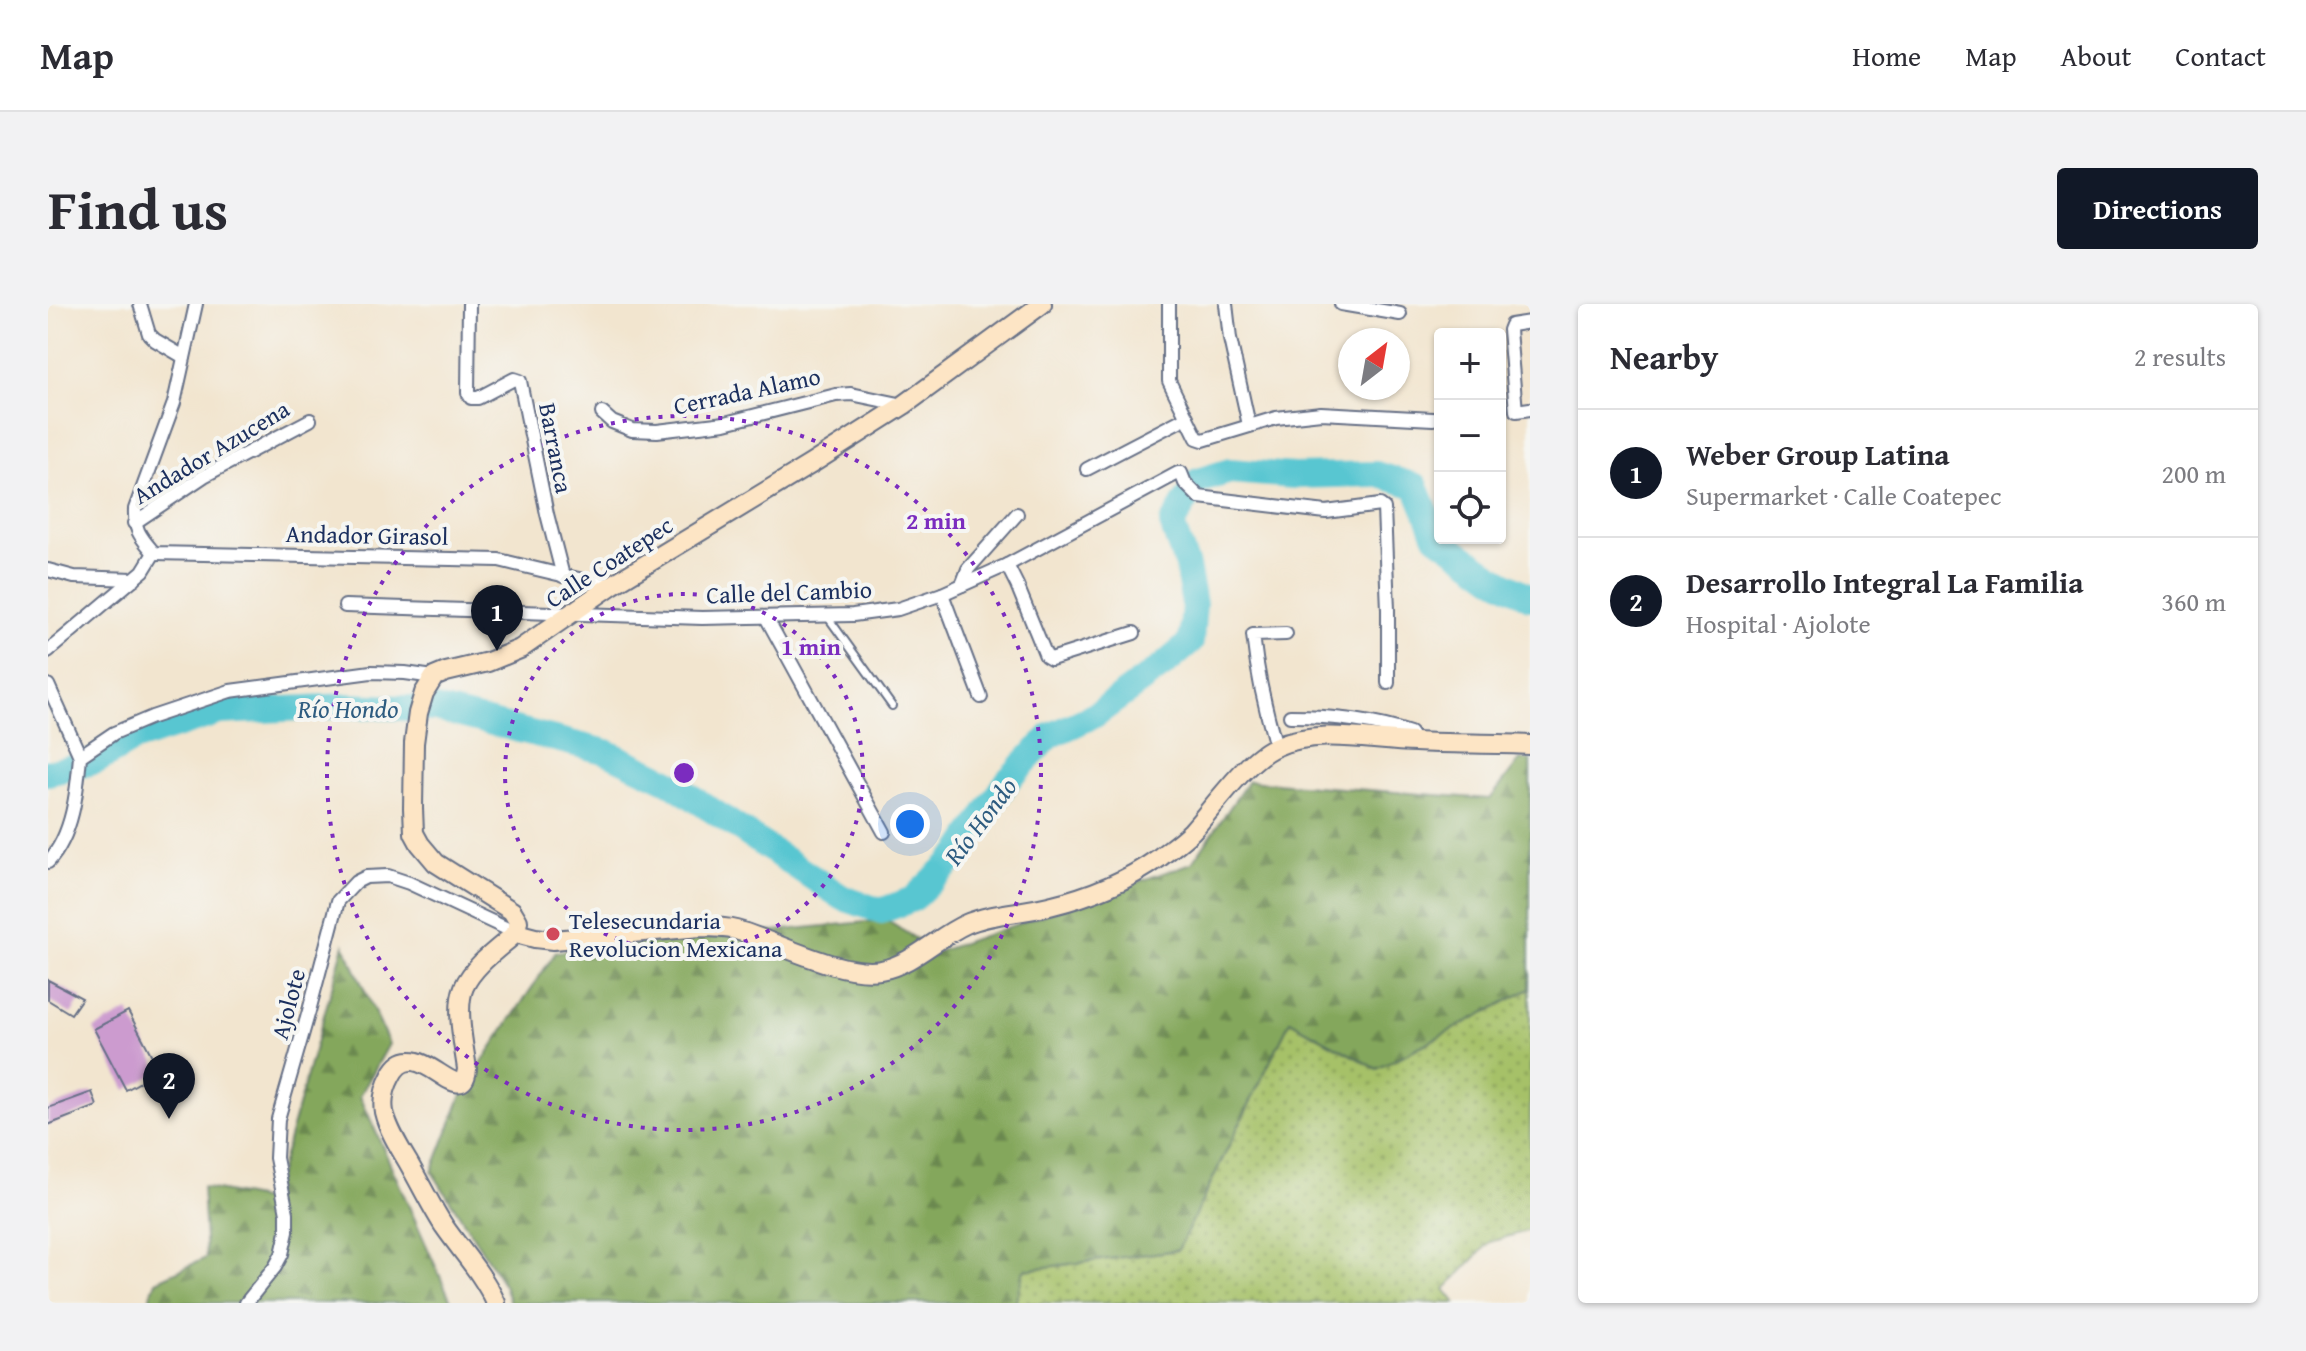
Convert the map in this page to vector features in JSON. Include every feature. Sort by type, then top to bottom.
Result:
[{"type":"main road","name":"Calle Coatepec","points":[[429,685],[446,672],[488,662],[520,649],[612,585],[904,405],[1042,304]]},
{"type":"main road","points":[[429,685],[418,713],[414,743],[414,833],[436,863],[512,911],[518,921],[516,933],[481,964],[463,989],[460,1006],[467,1069],[463,1081],[447,1081],[429,1066],[406,1061],[390,1077],[384,1095],[384,1112],[443,1224],[480,1273],[496,1303]]},
{"type":"main road","points":[[516,933],[553,940],[720,927],[735,929],[817,960],[861,970],[881,970],[906,961],[967,923],[1049,906],[1124,879],[1189,834],[1247,769],[1263,753],[1276,746],[1298,739],[1323,737],[1530,745]]},
{"type":"street","points":[[140,304],[149,334],[184,357]]},
{"type":"street","points":[[48,651],[143,571],[154,553],[134,523],[135,509],[174,403],[196,304]]},
{"type":"street","name":"Barranca","points":[[469,304],[468,393],[471,398],[478,398],[514,379],[520,381],[563,576]]},
{"type":"street","points":[[1169,304],[1169,381],[1197,438],[1203,440],[1276,418],[1321,413],[1433,419]]},
{"type":"street","points":[[1226,304],[1230,339],[1249,425]]},
{"type":"street","points":[[1341,304],[1400,314]]},
{"type":"street","points":[[1530,322],[1511,325],[1509,330],[1516,411],[1530,409]]},
{"type":"street","name":"Cerrada Alamo","points":[[602,413],[612,422],[632,430],[657,431],[725,423],[836,395],[851,394],[904,405]]},
{"type":"street","points":[[1087,469],[1187,417]]},
{"type":"street","name":"Andador Azucena","points":[[134,523],[204,476],[310,420]]},
{"type":"street","name":"Calle del Cambio","points":[[345,606],[702,618],[853,615],[898,609],[942,594],[1007,565],[1178,473],[1199,497],[1326,512],[1380,505],[1384,508],[1388,683]]},
{"type":"street","points":[[962,585],[968,569],[1017,514]]},
{"type":"street","name":"Andador Girasol","points":[[154,553],[499,560],[612,585]]},
{"type":"street","points":[[1007,565],[1046,656],[1051,659],[1134,633]]},
{"type":"street","points":[[48,570],[74,577],[134,579]]},
{"type":"street","points":[[942,594],[981,697]]},
{"type":"street","points":[[766,617],[884,832]]},
{"type":"street","points":[[1276,746],[1256,664],[1253,635],[1286,634]]},
{"type":"street","name":"Calle Coatepec","points":[[79,760],[114,733],[230,691],[371,672],[405,673],[429,685]]},
{"type":"street","points":[[48,685],[79,760],[70,821],[63,844],[48,862]]},
{"type":"street","points":[[1290,716],[1327,716],[1386,725],[1410,733],[1416,742]]},
{"type":"street","name":"Ajolote","points":[[246,1303],[282,1254],[287,1213],[276,1158],[278,1119],[338,901],[356,882],[366,877],[388,876],[516,933]]},
{"type":"lane","points":[[827,616],[892,706]]},
{"type":"green space","points":[[1520,760],[1530,760],[1530,989],[1377,1069],[1290,1021],[1178,1250],[1024,1270],[1015,1303],[510,1303],[504,1285],[432,1172],[465,1087],[556,952],[886,920],[937,952],[1192,863],[1248,781],[1490,799]]},
{"type":"green space","points":[[344,945],[389,1044],[360,1096],[452,1303],[148,1303],[156,1281],[206,1258],[202,1187],[271,1201]]},
{"type":"green space","points":[[1530,989],[1530,1230],[1490,1242],[1445,1289],[1456,1303],[1015,1303],[1024,1270],[1178,1250],[1290,1021],[1377,1069]]},
{"type":"building","points":[[48,980],[82,998],[71,1014],[48,1000]]},
{"type":"building","points":[[128,1011],[160,1071],[126,1090],[94,1029]]},
{"type":"building","points":[[92,1092],[97,1106],[48,1125],[48,1108]]},
{"type":"waterway","name":"Río Hondo","points":[[48,773],[97,761],[133,740],[220,712],[347,706],[436,709],[607,752],[668,781],[843,898],[881,911],[913,899],[960,853],[1008,780],[1050,736],[1095,715],[1191,642],[1194,604],[1187,566],[1172,524],[1198,481],[1230,471],[1294,476],[1376,474],[1416,486],[1436,536],[1492,576],[1530,597]]},
{"type":"place","name":"Weber Group Latina","points":[[497,651]]},
{"type":"place","name":"Telesecundaria Revolucion Mexicana","points":[[553,934]]},
{"type":"place","name":"Desarrollo Integral La Familia","points":[[169,1119]]}]
